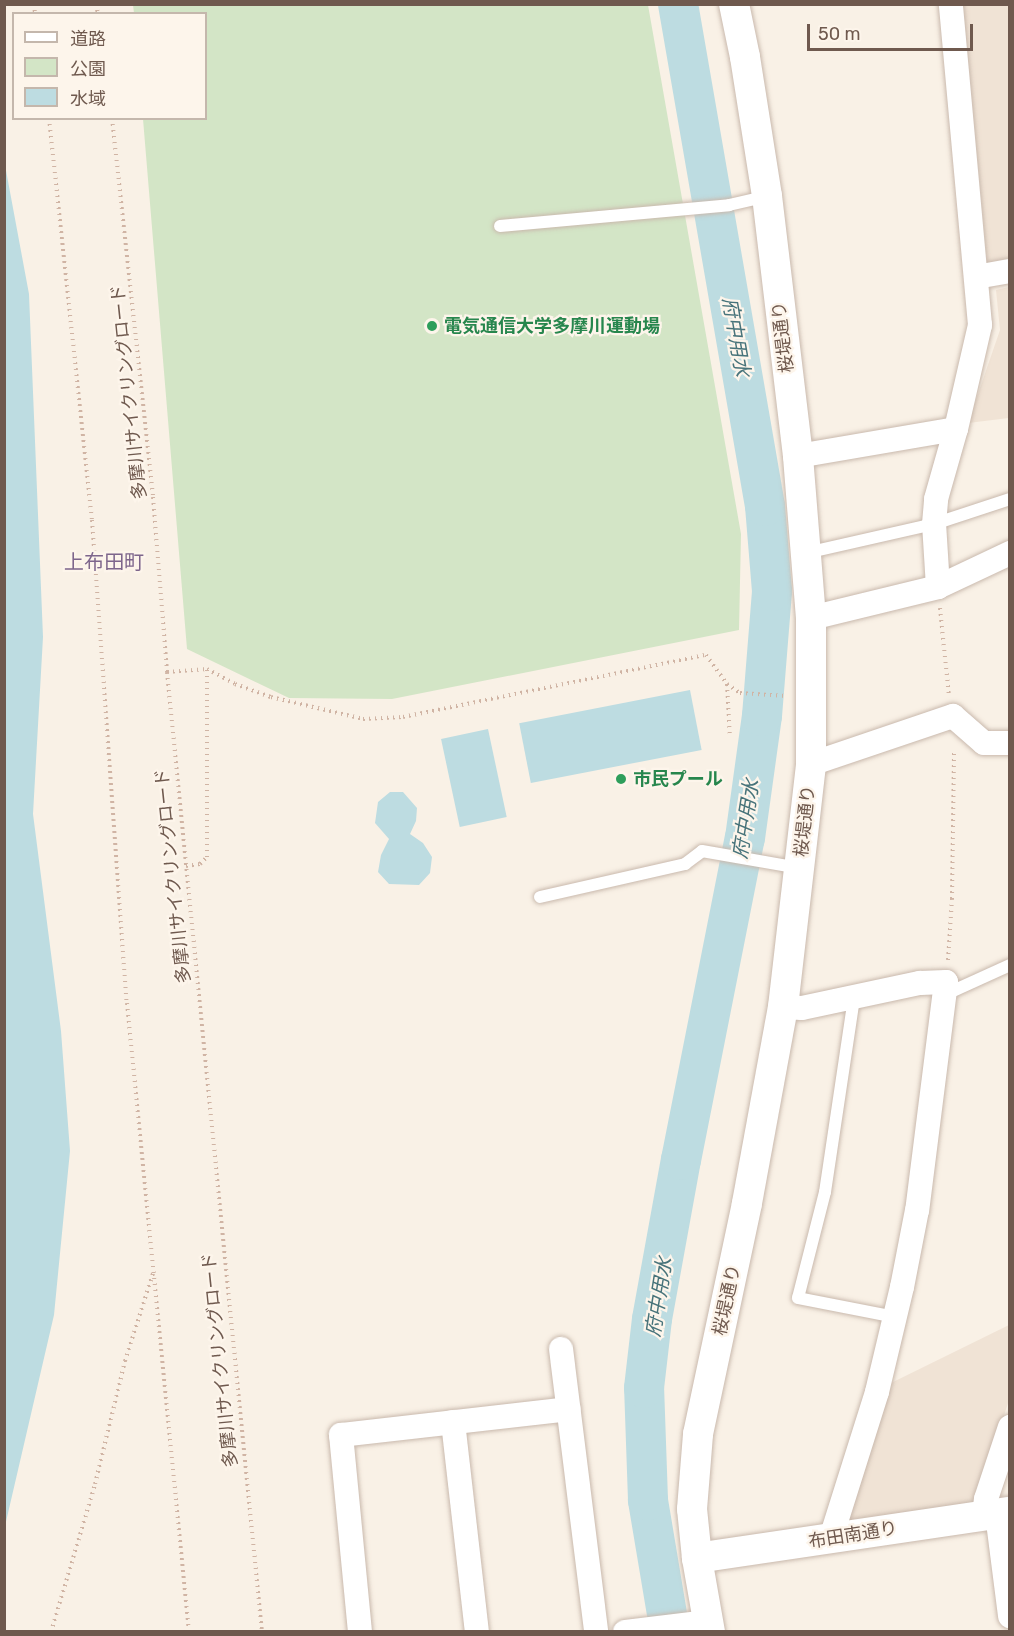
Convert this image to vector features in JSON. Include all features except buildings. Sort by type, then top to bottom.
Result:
[{"type":"street","name":"桜堤通り","points":[[703,1625],[692,1509],[698,1434],[747,1203],[783,1007],[811,764],[811,618],[798,456],[767,196],[745,57],[734,4]]},
{"type":"street","points":[[938,587],[934,524],[936,498],[956,429],[980,325],[951,4]]},
{"type":"street","points":[[976,277],[1010,271]]},
{"type":"street","points":[[798,456],[956,429]]},
{"type":"street","points":[[811,618],[938,587],[1010,553]]},
{"type":"street","points":[[811,764],[953,716],[984,743],[1010,743]]},
{"type":"street","points":[[783,1007],[802,1008],[920,983],[945,988],[916,1210],[895,1317],[877,1392],[831,1538]]},
{"type":"street","points":[[561,1349],[596,1632]]},
{"type":"street","points":[[360,1632],[341,1435],[568,1409]]},
{"type":"street","points":[[453,1422],[477,1632]]},
{"type":"street","points":[[1009,1429],[986,1499],[997,1513],[1010,1616]]},
{"type":"street","name":"布田南通り","points":[[697,1558],[997,1513]]},
{"type":"street","points":[[625,1632],[703,1625]]},
{"type":"lane","points":[[500,226],[729,205],[767,196]]},
{"type":"lane","points":[[806,553],[934,524],[1010,499]]},
{"type":"lane","points":[[540,897],[685,864],[702,851],[800,868]]},
{"type":"lane","points":[[945,988],[1010,965]]},
{"type":"lane","points":[[854,998],[825,1192],[798,1298],[895,1317]]},
{"type":"path","points":[[49,120],[92,520],[127,1003],[189,1632]]},
{"type":"path","name":"多摩川サイクリングロード","points":[[112,120],[153,497],[167,672],[262,1632]]},
{"type":"path","points":[[938,587],[953,716],[952,898],[945,988]]},
{"type":"path","points":[[167,672],[207,669],[271,697],[363,719],[403,717],[706,654],[727,684],[740,693],[781,696]]},
{"type":"path","points":[[186,866],[200,864],[207,857],[207,669]]},
{"type":"path","points":[[727,684],[730,738]]},
{"type":"path","points":[[51,1632],[94,1484],[124,1361],[154,1269]]},
{"type":"shaded area","points":[[963,5],[1009,5],[1009,258],[987,263]]},
{"type":"shaded area","points":[[1009,287],[1009,418],[968,423],[1000,330],[996,290]]},
{"type":"shaded area","points":[[1009,1325],[1009,1400],[976,1502],[846,1523],[887,1385]]},
{"type":"green space","name":"電気通信大学多摩川運動場","points":[[133,5],[648,5],[741,534],[739,630],[392,699],[289,698],[187,649],[143,120],[207,120],[207,12],[134,12]]},
{"type":"water","points":[[5,165],[29,294],[43,637],[33,814],[61,1031],[70,1151],[54,1315],[5,1526]]},
{"type":"water","points":[[690,690],[702,750],[531,783],[519,723]]},
{"type":"water","points":[[488,729],[507,817],[460,827],[441,739]]},
{"type":"water","points":[[390,792],[403,792],[417,808],[416,821],[410,834],[423,843],[432,857],[430,873],[419,885],[389,884],[378,872],[381,855],[389,839],[375,823],[378,802]]},
{"type":"waterway","name":"府中用水","points":[[670,1632],[648,1500],[644,1388],[652,1319],[681,1160],[745,838],[762,716],[772,591],[765,506],[678,4]]},
{"type":"place","name":"電気通信大学多摩川運動場","points":[[432,326]]},
{"type":"place","name":"市民プール","points":[[621,779]]},
{"type":"district","name":"上布田町","points":[[104,562]]}]
